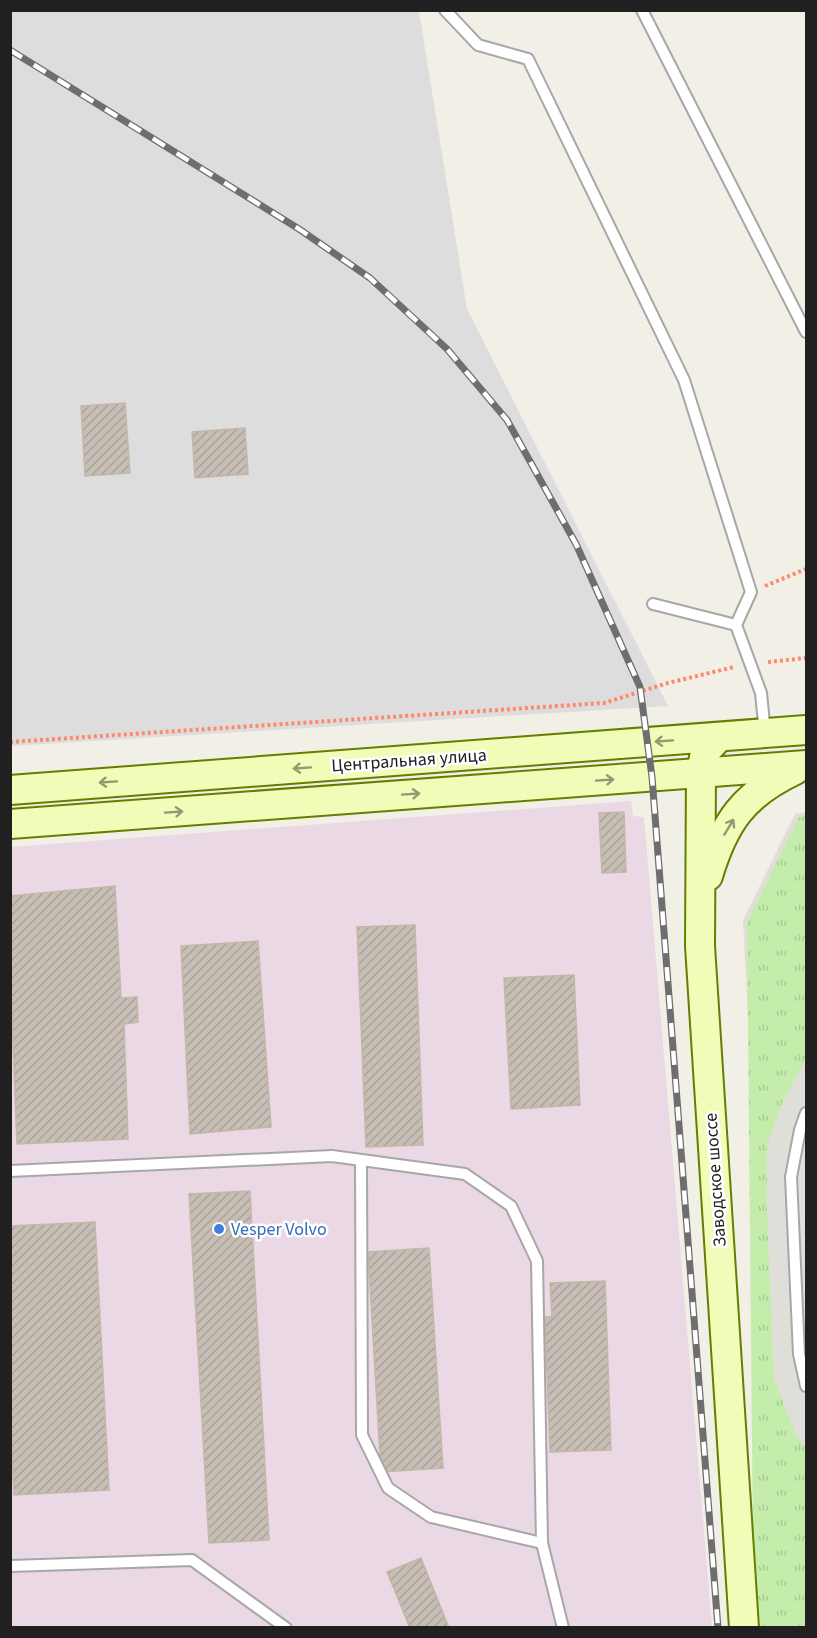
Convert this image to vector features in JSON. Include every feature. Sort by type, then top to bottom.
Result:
[{"type":"main road","name":"Центральная улица","points":[[10,790],[807,730]]},
{"type":"main road","name":"Заводское шоссе","points":[[719,737],[705,752],[701,773],[700,946],[744,1628]]},
{"type":"main road","name":"Центральная улица","points":[[10,824],[806,765]]},
{"type":"main road","points":[[700,901],[714,854],[739,811],[758,790],[806,765]]},
{"type":"lane","points":[[445,10],[478,45],[528,59],[684,380],[751,592],[736,625],[761,693],[765,734]]},
{"type":"lane","points":[[642,10],[807,332]]},
{"type":"lane","points":[[653,604],[736,625]]},
{"type":"lane","points":[[807,1113],[800,1130],[791,1177],[799,1354],[807,1386]]},
{"type":"lane","points":[[10,1171],[332,1156],[465,1174],[511,1206],[537,1261],[542,1543],[563,1628]]},
{"type":"lane","points":[[361,1160],[362,1435],[377,1467],[388,1488],[430,1517],[542,1543]]},
{"type":"lane","points":[[10,1566],[192,1560],[286,1628]]},
{"type":"path","points":[[751,592],[807,569]]},
{"type":"path","points":[[10,742],[604,703],[668,683],[749,664],[807,658]]},
{"type":"shaded area","points":[[11,11],[419,11],[467,309],[668,706],[11,746]]},
{"type":"shaded area","points":[[631,801],[633,816],[644,817],[712,1627],[11,1628],[11,847]]},
{"type":"shaded area","points":[[806,812],[806,1570],[775,1553],[743,920],[795,814]]},
{"type":"green space","points":[[806,816],[806,1059],[782,1103],[767,1146],[767,1213],[774,1378],[795,1433],[806,1450],[806,1627],[760,1627],[753,1544],[747,922],[799,817]]},
{"type":"building","points":[[125,403],[130,473],[85,476],[81,406]]},
{"type":"building","points":[[245,428],[248,474],[195,478],[192,432]]},
{"type":"building","points":[[624,812],[626,872],[602,873],[599,813]]},
{"type":"building","points":[[115,886],[121,998],[137,997],[138,1022],[124,1024],[128,1139],[17,1144],[10,972],[10,896]]},
{"type":"building","points":[[415,925],[423,1145],[366,1147],[357,927]]},
{"type":"building","points":[[258,941],[271,1127],[190,1134],[181,946]]},
{"type":"building","points":[[574,975],[580,1105],[511,1109],[504,978]]},
{"type":"building","points":[[250,1191],[269,1540],[209,1543],[189,1194]]},
{"type":"building","points":[[95,1222],[109,1490],[14,1495],[10,1421],[10,1226]]},
{"type":"building","points":[[429,1248],[443,1468],[381,1472],[368,1252]]},
{"type":"building","points":[[605,1281],[611,1450],[550,1452],[545,1317],[552,1317],[550,1283]]},
{"type":"building","points":[[421,1558],[449,1628],[410,1628],[387,1572]]},
{"type":"railway","points":[[10,50],[299,229],[370,278],[447,349],[507,420],[576,544],[640,687],[652,777],[718,1628]]},
{"type":"place","name":"Vesper Volvo","points":[[219,1229]]}]
